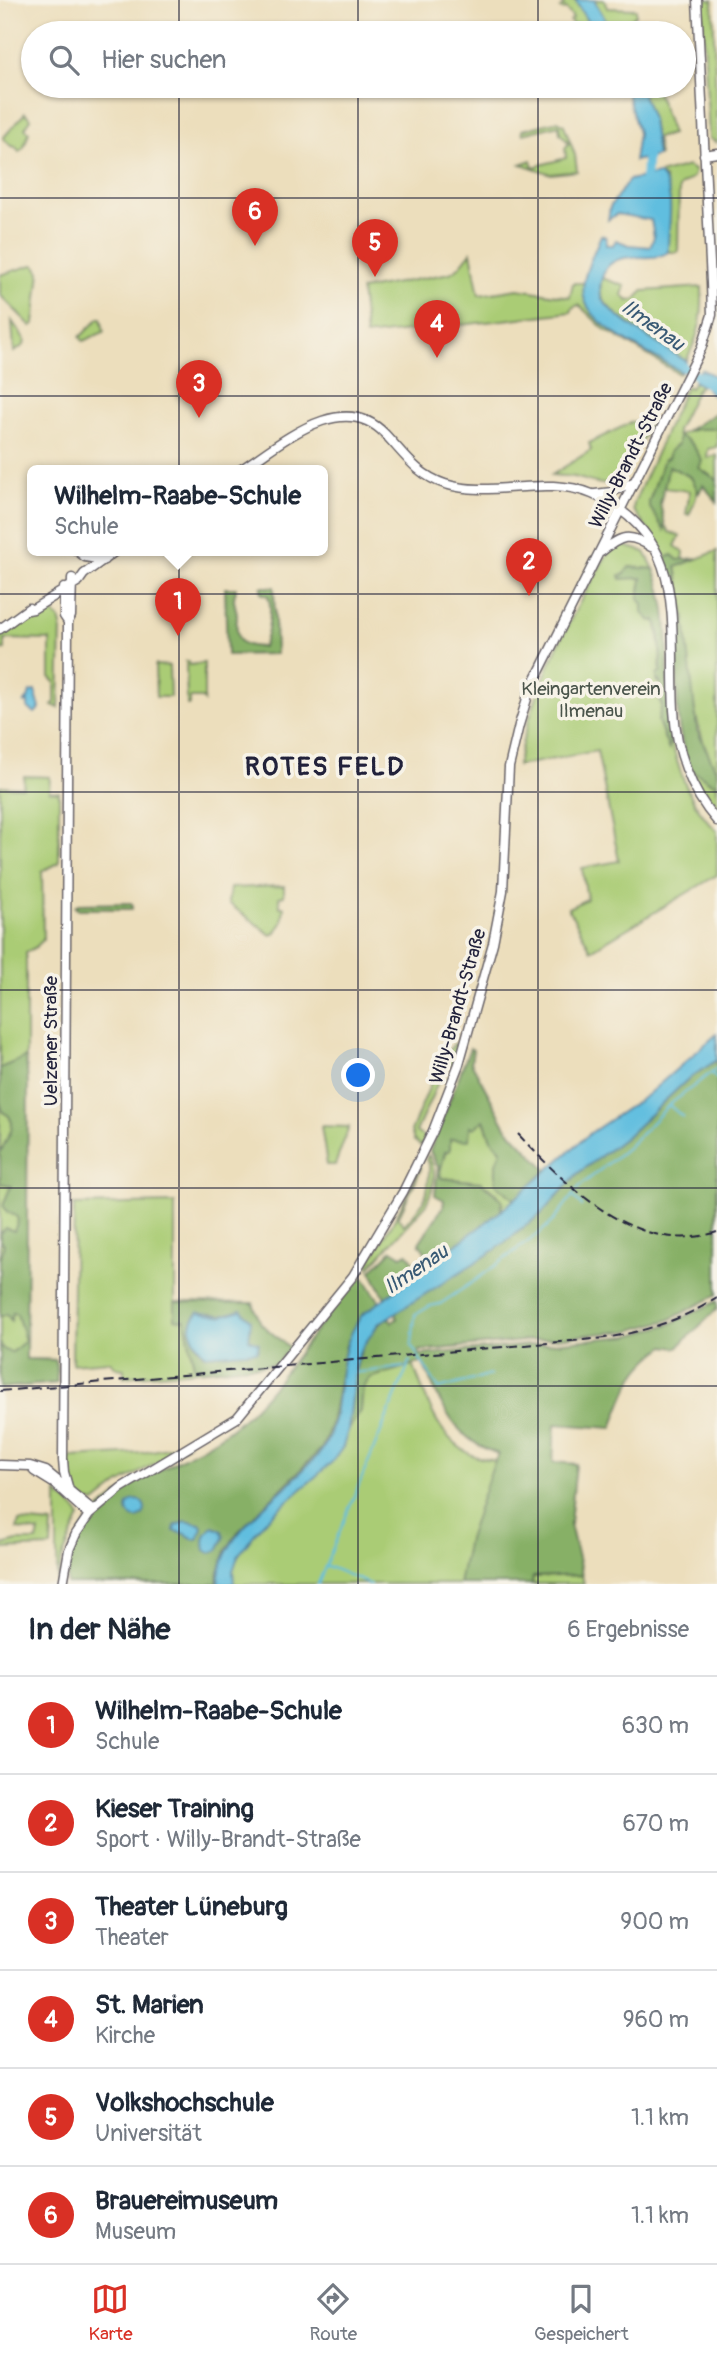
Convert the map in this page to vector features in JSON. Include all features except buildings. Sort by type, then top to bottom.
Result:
[{"type":"main road","name":"Willy-Brandt-Straße","points":[[63,1584],[69,1550],[76,1534],[91,1513],[121,1488],[237,1418],[282,1366],[353,1276],[387,1223],[433,1131],[467,1044],[496,930],[505,868],[509,767],[519,725],[536,677],[708,333],[712,315],[697,0]]},
{"type":"main road","points":[[704,159],[716,153]]},
{"type":"main road","points":[[248,465],[304,428],[326,419],[360,418],[374,424],[415,468],[444,483],[470,488],[556,486],[592,495],[620,510],[638,526],[654,549],[665,572],[672,597],[674,710],[679,747],[692,782],[704,805],[717,821]]},
{"type":"main road","points":[[592,495],[612,492],[635,481]]},
{"type":"main road","name":"Willy-Brandt-Straße","points":[[596,556],[623,538],[633,537],[654,549]]},
{"type":"main road","points":[[84,556],[104,560]]},
{"type":"main road","points":[[28,610],[109,556]]},
{"type":"main road","points":[[0,629],[68,584]]},
{"type":"main road","name":"Uelzener Straße","points":[[68,584],[64,612],[68,622],[63,1460],[69,1490]]},
{"type":"main road","name":"Uelzener Straße","points":[[68,584],[71,616],[68,622]]},
{"type":"main road","points":[[39,605],[54,605],[64,612]]},
{"type":"main road","points":[[46,1471],[59,1466],[63,1460]]},
{"type":"main road","name":"Uelzener Straße","points":[[58,1480],[63,1460]]},
{"type":"main road","points":[[0,1465],[30,1466],[46,1471],[91,1513]]},
{"type":"main road","points":[[16,1465],[43,1475],[91,1513]]},
{"type":"main road","points":[[58,1480],[64,1472]]},
{"type":"green space","points":[[561,0],[575,0],[587,21],[570,21],[573,18],[566,9],[560,8],[564,6]]},
{"type":"green space","points":[[594,0],[605,0],[607,8],[636,9],[636,14],[628,21],[606,21]]},
{"type":"green space","points":[[702,0],[713,0],[717,143],[709,138]]},
{"type":"green space","points":[[644,98],[659,98],[672,134],[656,138],[657,156],[652,119]]},
{"type":"green space","points":[[25,113],[31,119],[25,128],[29,132],[24,147],[19,152],[3,138]]},
{"type":"green space","points":[[558,121],[564,125],[575,155],[577,171],[551,174],[521,164],[531,160],[533,167],[566,158],[565,148],[569,143],[560,133],[559,125],[523,134],[522,130]]},
{"type":"green space","points":[[688,166],[695,171],[693,177],[679,187],[678,252],[668,252],[665,179],[659,174]]},
{"type":"green space","points":[[471,252],[479,295],[518,289],[570,297],[573,283],[584,283],[584,298],[681,372],[679,374],[604,329],[579,305],[573,307],[571,312],[366,336],[361,290],[450,273],[459,267]]},
{"type":"green space","points":[[32,265],[40,272],[34,324],[31,326],[0,295],[0,275]]},
{"type":"green space","points":[[602,278],[625,286],[622,295],[628,301],[635,300],[643,291],[702,287],[700,325],[686,361],[617,315],[603,299],[600,286]]},
{"type":"green space","points":[[99,318],[104,332],[83,341],[80,337]]},
{"type":"green space","points":[[12,321],[25,340],[24,345],[14,352]]},
{"type":"green space","points":[[694,381],[701,385],[677,430],[677,435],[697,429],[717,429],[717,447],[708,449],[707,458],[717,455],[717,480],[699,468],[678,444],[670,451],[668,458],[664,459],[649,502],[664,528],[665,525],[669,532],[680,536],[675,546],[684,552],[683,560],[678,560],[672,555],[665,558],[658,543],[633,510],[686,386],[690,388]]},
{"type":"green space","points":[[717,412],[717,429],[686,431]]},
{"type":"green space","points":[[632,422],[649,426],[623,476],[617,481],[599,484],[574,477],[552,475],[591,450],[589,443]]},
{"type":"green space","points":[[678,436],[695,449],[702,461],[699,468],[717,480],[717,502],[703,485],[699,493],[691,477],[669,466],[660,504],[664,530],[649,502],[664,459],[668,458],[670,451],[678,444]]},
{"type":"green space","points":[[669,466],[687,475],[696,484],[696,496],[689,515],[686,514],[690,491],[663,488]]},
{"type":"green space","name":"Kleingartenverein Ilmenau","points":[[620,542],[645,552],[654,569],[630,567],[629,578],[642,578],[639,599],[643,604],[643,613],[656,620],[660,650],[658,681],[662,704],[658,721],[668,748],[671,739],[682,777],[693,800],[717,831],[717,875],[591,950],[568,908],[587,899],[582,868],[619,861],[597,751],[517,766],[538,692],[558,645],[606,557]]},
{"type":"green space","points":[[717,551],[717,772],[706,748],[692,697],[676,567]]},
{"type":"green space","points":[[672,555],[678,560],[697,558],[676,567],[685,620],[697,730],[717,772],[717,786],[690,769],[681,736],[677,696],[677,616],[665,558]]},
{"type":"green space","points":[[629,567],[654,569],[664,602],[669,749],[658,721],[662,705],[659,700],[662,695],[660,682],[657,681],[657,674],[661,671],[660,638],[656,620],[651,621],[643,613],[643,604],[639,599],[642,578],[621,579],[620,575],[625,574]]},
{"type":"green space","points":[[261,587],[274,587],[276,654],[227,655],[225,588],[236,588],[234,601],[240,640],[248,645],[263,647],[270,607],[268,596],[261,593]]},
{"type":"green space","points":[[51,612],[59,618],[61,626],[59,708],[52,705],[55,702],[55,682],[50,677],[50,640],[5,639],[5,650],[0,648],[0,638],[3,635],[41,614]]},
{"type":"green space","points":[[186,661],[189,661],[189,665],[204,663],[204,701],[202,698],[190,698],[190,705],[187,705]]},
{"type":"green space","points":[[155,665],[169,666],[170,697],[156,697]]},
{"type":"green space","points":[[690,769],[717,786],[717,804],[705,798]]},
{"type":"green space","points":[[24,776],[50,777],[49,791],[59,792],[59,863],[42,871],[43,940],[26,952],[26,1359],[56,1360],[57,1383],[0,1388],[0,786],[23,787]]},
{"type":"green space","points":[[284,886],[284,896],[279,897],[280,907],[284,907],[282,923],[271,935],[228,903],[230,888]]},
{"type":"green space","points":[[131,903],[132,909],[75,907],[78,904]]},
{"type":"green space","points":[[454,1044],[461,1046],[455,1063],[446,1064],[416,1132],[425,1138],[421,1146],[414,1141],[411,1131],[440,1061]]},
{"type":"green space","points":[[470,1048],[473,1050],[471,1062],[506,1127],[547,1170],[515,1200],[496,1184],[496,1164],[501,1150],[491,1139],[484,1120],[474,1128],[470,1126],[469,1140],[450,1139],[450,1150],[445,1152],[441,1178],[481,1182],[502,1200],[501,1211],[385,1298],[371,1271],[392,1250],[402,1256],[407,1253],[418,1267],[428,1256],[419,1243],[443,1207],[444,1200],[435,1195],[438,1167],[430,1151]]},
{"type":"green space","points":[[26,1057],[26,1359],[56,1360],[57,1383],[0,1388],[0,1342],[2,1348],[11,1353],[25,1341],[17,1314],[13,1312],[11,1321],[7,1314],[0,1317],[0,1262],[4,1244],[0,1241],[0,1234],[6,1228],[14,1231],[18,1220],[7,1212],[3,1205],[11,1186],[0,1183],[0,1153],[12,1123],[9,1116],[3,1112],[0,1102],[0,1068]]},
{"type":"green space","points":[[717,1060],[717,1295],[669,1320],[628,1331],[419,1351],[420,1355],[628,1336],[670,1324],[717,1301],[717,1309],[677,1348],[665,1346],[644,1363],[631,1382],[612,1428],[555,1424],[553,1462],[576,1464],[570,1524],[582,1575],[533,1577],[532,1584],[459,1584],[468,1539],[499,1454],[483,1448],[459,1430],[450,1418],[422,1362],[370,1378],[363,1388],[361,1411],[348,1430],[356,1367],[367,1339],[389,1317],[392,1322],[397,1319],[395,1312],[495,1250],[542,1213],[577,1174],[626,1137],[688,1079]]},
{"type":"green space","points":[[483,1119],[491,1139],[501,1150],[495,1175],[515,1200],[501,1211],[503,1203],[492,1189],[476,1182],[441,1178],[445,1152],[450,1149],[450,1138]]},
{"type":"green space","points":[[321,1126],[349,1127],[335,1165],[327,1165]]},
{"type":"green space","points":[[428,1155],[434,1180],[425,1206],[369,1268],[369,1263],[396,1217],[420,1167],[398,1218],[404,1225],[425,1198]]},
{"type":"green space","points":[[175,1203],[175,1318],[185,1319],[195,1371],[124,1377],[124,1369],[117,1368],[109,1361],[72,1364],[74,1205]]},
{"type":"green space","points":[[359,1278],[364,1278],[380,1302],[362,1315],[346,1345],[331,1424],[322,1448],[237,1533],[226,1551],[217,1584],[67,1584],[72,1552],[85,1526],[106,1504],[131,1486],[214,1440],[238,1423],[271,1389]]},
{"type":"green space","points":[[175,1302],[253,1303],[261,1324],[290,1348],[276,1364],[195,1371],[185,1320],[175,1319]],"holes":[[[241,1310],[250,1320],[249,1339],[204,1355],[190,1330],[211,1313],[222,1316]]]},
{"type":"green space","points":[[413,1365],[434,1416],[450,1439],[472,1455],[499,1461],[462,1584],[207,1584],[324,1369]]},
{"type":"green space","points":[[189,1444],[119,1484],[95,1503],[80,1498],[72,1488],[66,1460],[71,1457],[141,1453]]},
{"type":"green space","points":[[57,1493],[80,1517],[62,1558],[57,1584]]},
{"type":"green space","points":[[19,1521],[52,1524],[51,1547],[0,1549],[0,1539],[3,1545],[17,1541],[37,1541],[39,1532],[17,1529]]},
{"type":"green space","points":[[582,1575],[584,1584],[532,1584],[532,1577]]},
{"type":"water","points":[[575,0],[594,0],[606,21],[587,21]]},
{"type":"water","points":[[628,98],[644,98],[652,119],[657,156],[634,161],[638,133]]},
{"type":"water","points":[[659,174],[665,182],[670,201],[668,252],[656,257],[621,258],[612,263],[603,275],[600,294],[617,315],[686,361],[681,372],[625,340],[598,320],[589,309],[583,290],[591,258],[601,235],[606,237],[606,245],[613,245],[616,240],[629,245],[650,247],[654,237],[651,220],[617,214],[608,220],[610,207],[629,180]]},
{"type":"water","points":[[701,369],[717,377],[717,401],[705,386],[694,382]]},
{"type":"water","points":[[35,691],[40,708],[35,713],[28,708],[28,702],[23,703],[30,692]]},
{"type":"water","points":[[717,1034],[717,1060],[688,1079],[626,1137],[577,1174],[542,1213],[495,1250],[378,1324],[359,1353],[343,1447],[332,1462],[263,1523],[238,1556],[233,1571],[234,1584],[218,1584],[221,1565],[239,1533],[324,1447],[335,1415],[346,1347],[362,1315],[501,1211],[589,1134],[647,1095]]},
{"type":"water","points":[[241,1310],[251,1320],[249,1339],[259,1343],[257,1351],[205,1355],[192,1333],[194,1317],[199,1312],[222,1316]]},
{"type":"water","points":[[132,1500],[140,1500],[145,1509],[143,1516],[132,1518],[127,1513],[127,1505]]},
{"type":"water","points":[[185,1521],[200,1524],[202,1527],[199,1538],[195,1540],[174,1531],[175,1526]]},
{"type":"water","points":[[214,1527],[222,1531],[224,1538],[218,1550],[210,1553],[205,1550],[204,1540],[208,1531]]},
{"type":"waterway","name":"Ilmenau","points":[[641,187],[646,175],[647,149]]},
{"type":"waterway","name":"Ilmenau","points":[[675,361],[717,390]]},
{"type":"waterway","points":[[412,1343],[415,1315],[430,1306],[440,1304],[541,1232],[554,1220],[578,1188],[628,1147],[669,1105],[717,1068]]},
{"type":"waterway","points":[[711,1072],[717,1079]]},
{"type":"waterway","points":[[670,1106],[683,1117]]},
{"type":"waterway","points":[[573,1196],[582,1206]]},
{"type":"waterway","points":[[411,1345],[439,1389],[490,1375]]},
{"type":"waterway","points":[[318,1584],[410,1361]]},
{"type":"waterway","points":[[353,1373],[404,1367]]},
{"type":"waterway","points":[[327,1566],[370,1584]]},
{"type":"railway","points":[[518,1134],[581,1195],[632,1226],[659,1235],[687,1237],[717,1232]]},
{"type":"railway","points":[[0,1391],[605,1338],[663,1324],[717,1298]]},
{"type":"place","name":"Brauereimuseum","points":[[255,246]]},
{"type":"place","name":"Volkshochschule","points":[[375,277]]},
{"type":"place","name":"St. Marien","points":[[437,358]]},
{"type":"place","name":"Theater Lüneburg","points":[[199,418]]},
{"type":"place","name":"Kieser Training","points":[[529,596]]},
{"type":"place","name":"Wilhelm-Raabe-Schule","points":[[178,636]]},
{"type":"district","name":"ROTES FELD","points":[[325,766]]}]
